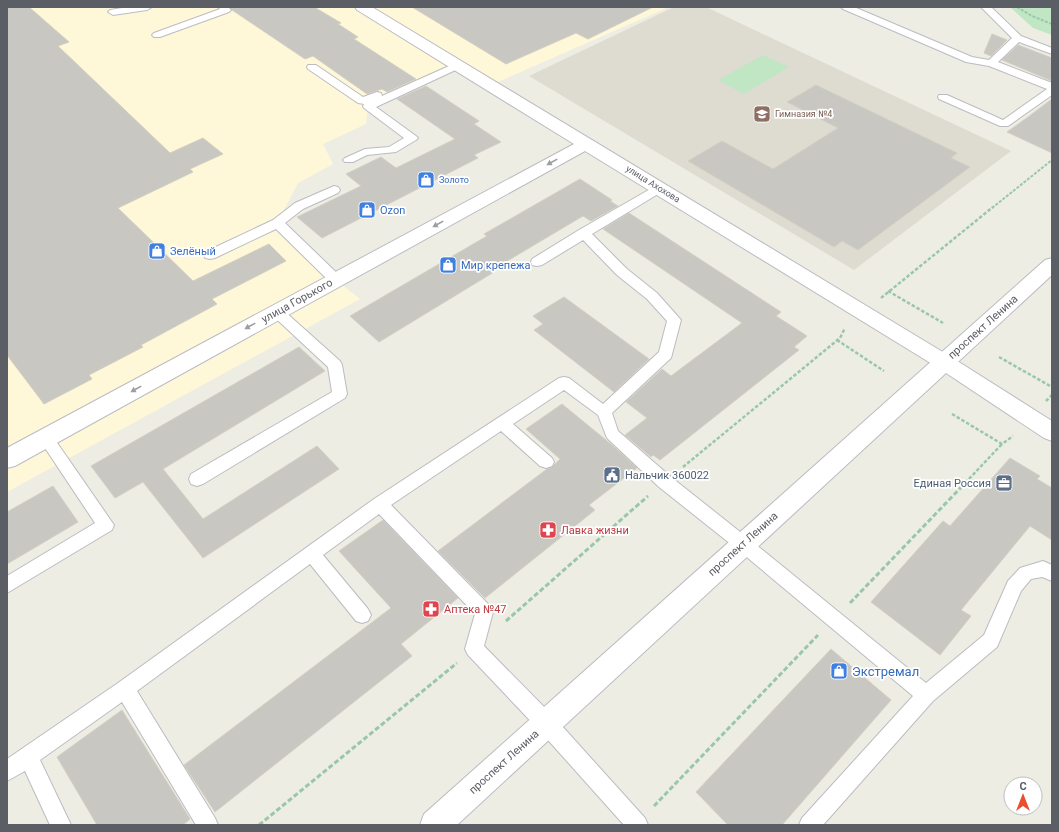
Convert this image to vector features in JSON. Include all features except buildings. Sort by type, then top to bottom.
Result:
[{"type":"street","name":"улица Ахохова","points":[[362,7],[944,362],[1052,432]]},
{"type":"street","name":"улица Горького","points":[[7,459],[586,143]]},
{"type":"street","name":"проспект Ленина","points":[[435,825],[1052,264]]},
{"type":"lane","points":[[113,12],[147,7]]},
{"type":"lane","points":[[156,35],[226,10],[223,7]]},
{"type":"lane","points":[[846,7],[970,60],[991,63],[1052,88]]},
{"type":"lane","points":[[986,7],[1018,38],[1052,51]]},
{"type":"lane","points":[[991,63],[1018,38]]},
{"type":"lane","points":[[312,67],[362,101],[454,63]]},
{"type":"lane","points":[[349,160],[365,152],[392,150],[412,138],[368,106],[454,63]]},
{"type":"lane","points":[[943,96],[1004,124],[1052,88]]},
{"type":"lane","points":[[537,262],[659,188]]},
{"type":"lane","points":[[210,255],[277,223],[299,206],[334,190]]},
{"type":"lane","points":[[277,223],[336,280]]},
{"type":"lane","points":[[583,233],[622,272],[652,296],[674,320],[666,354],[604,412]]},
{"type":"lane","points":[[197,479],[340,394],[335,365],[277,312]]},
{"type":"lane","points":[[7,771],[125,689],[380,504],[564,382],[604,412],[612,434],[665,482],[743,544],[926,695]]},
{"type":"lane","points":[[502,423],[546,462]]},
{"type":"lane","points":[[7,585],[106,525],[46,438]]},
{"type":"lane","points":[[380,504],[484,612],[474,649],[546,723],[638,825]]},
{"type":"lane","points":[[311,553],[362,615]]},
{"type":"lane","points":[[809,825],[926,695],[991,641],[1014,586],[1026,573],[1043,569],[1052,573]]},
{"type":"lane","points":[[125,689],[208,825]]},
{"type":"lane","points":[[28,756],[61,825]]},
{"type":"path","points":[[1017,7],[1032,16],[1052,24]]},
{"type":"path","points":[[878,302],[888,291],[1052,160]]},
{"type":"path","points":[[888,291],[943,323]]},
{"type":"path","points":[[258,825],[474,649],[665,482],[840,338],[847,324]]},
{"type":"path","points":[[837,340],[884,371]]},
{"type":"path","points":[[999,357],[1052,387]]},
{"type":"path","points":[[952,414],[1002,444],[1018,432]]},
{"type":"shaded area","name":"Зелёный","points":[[7,7],[669,7],[491,85],[458,65],[368,106],[366,124],[323,144],[333,164],[298,183],[277,223],[336,280],[360,299],[7,492]]},
{"type":"shaded area","name":"Гимназия №4","points":[[674,7],[706,7],[1011,151],[854,270],[529,76]]},
{"type":"green space","points":[[1010,7],[1052,7],[1052,35],[1033,28]]},
{"type":"green space","points":[[763,55],[789,67],[744,94],[718,80]]},
{"type":"place","name":"Гимназия №4","points":[[762,114]]},
{"type":"place","name":"Золото","points":[[426,180]]},
{"type":"place","name":"Ozon","points":[[367,210]]},
{"type":"place","name":"Зелёный","points":[[157,251]]},
{"type":"place","name":"Мир крепежа","points":[[448,265]]},
{"type":"place","name":"Нальчик 360022","points":[[612,475]]},
{"type":"place","name":"Единая Россия","points":[[1004,483]]},
{"type":"place","name":"Лавка жизни","points":[[548,530]]},
{"type":"place","name":"Аптека №47","points":[[431,609]]},
{"type":"place","name":"Экстремал","points":[[839,671]]}]
